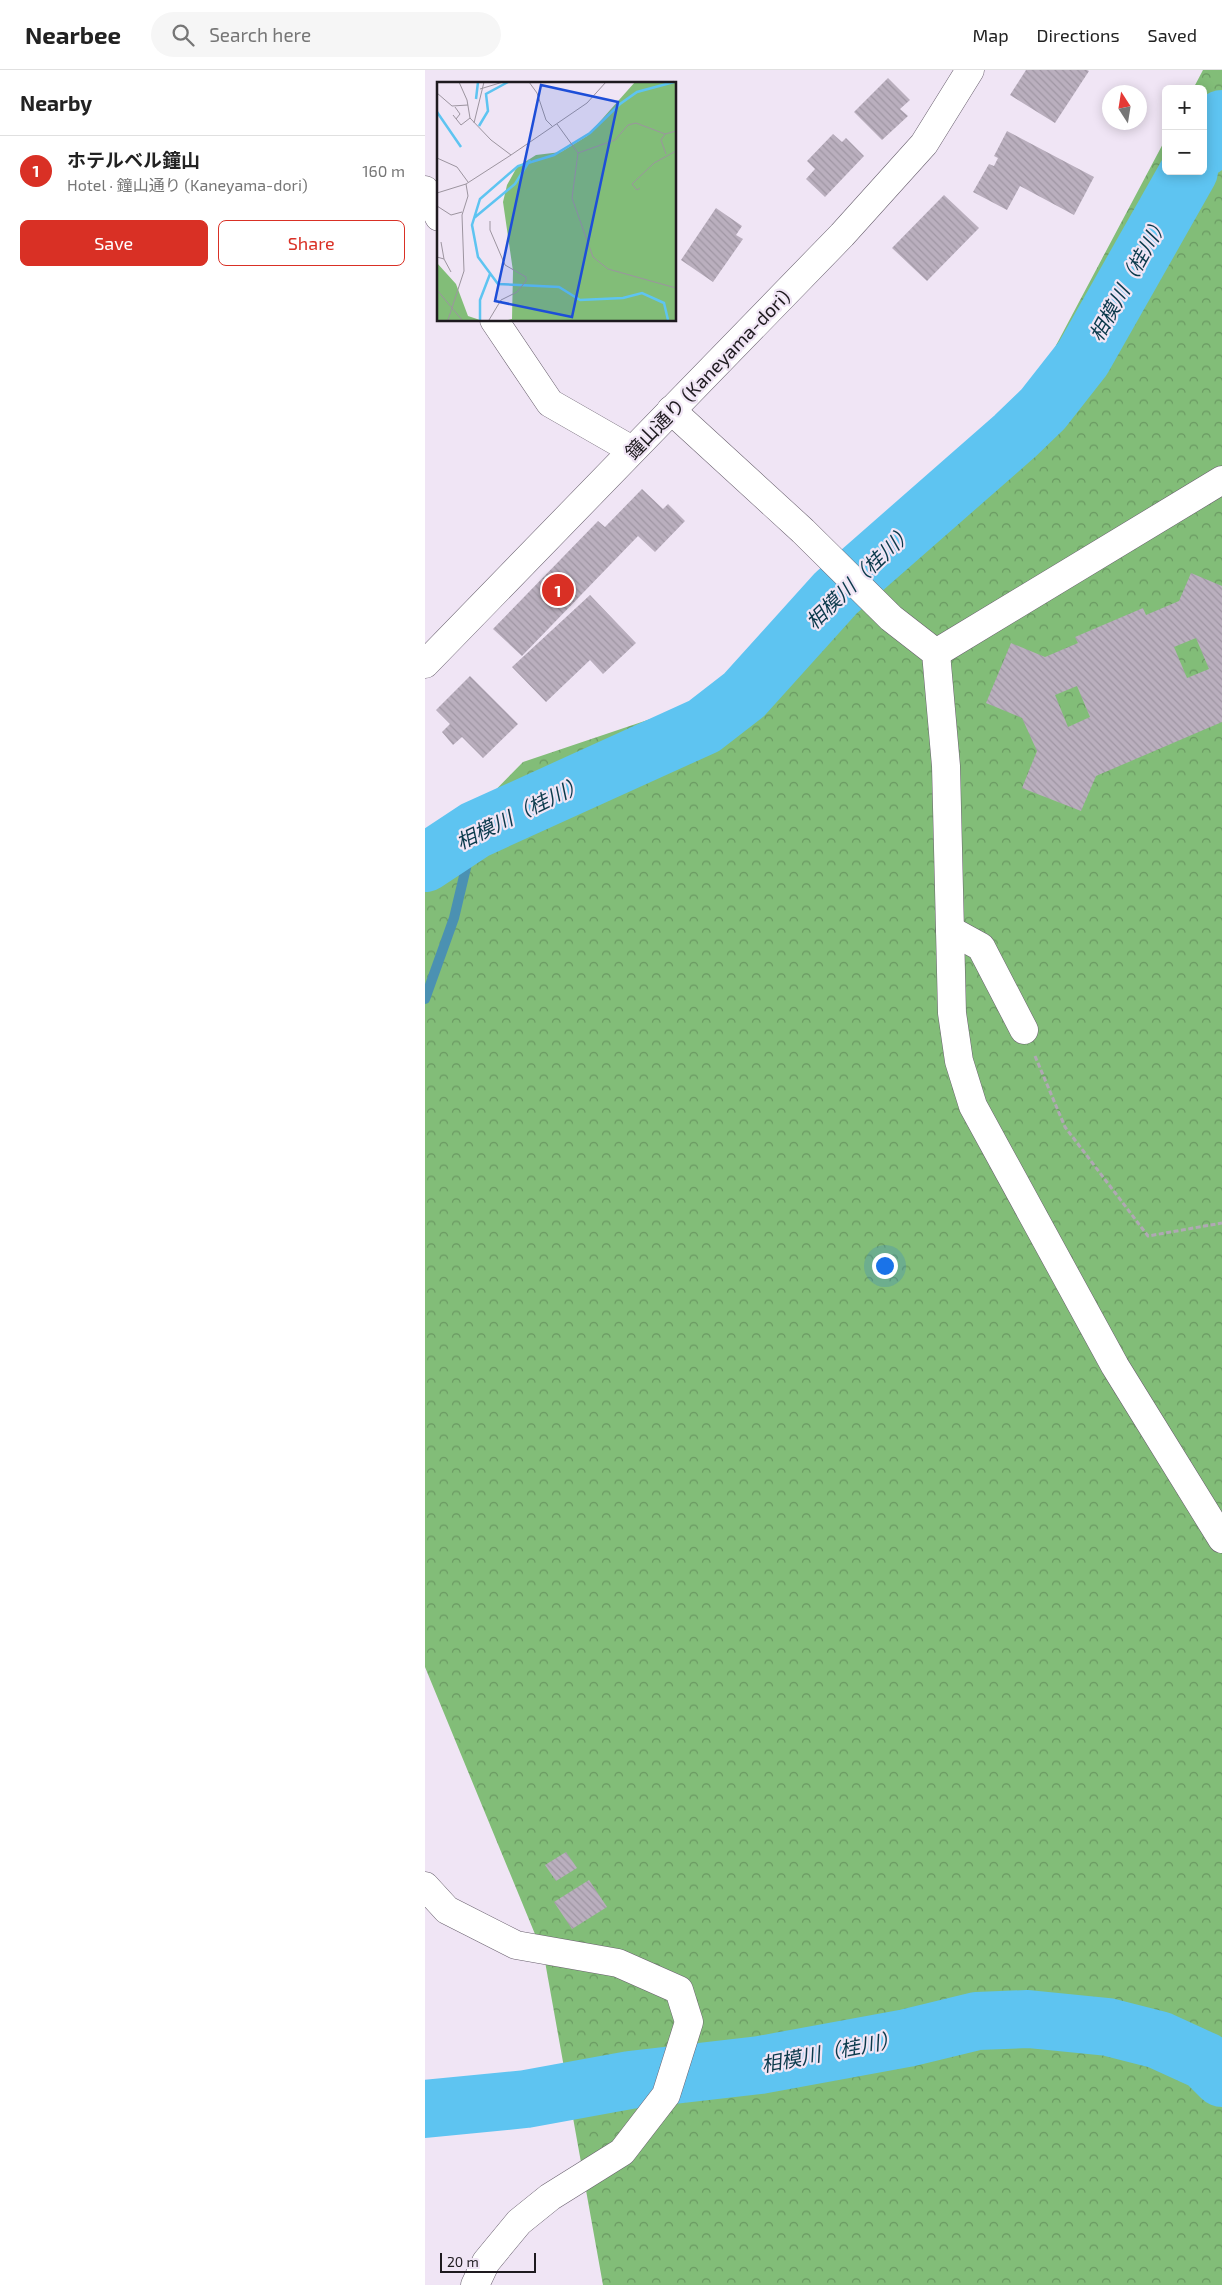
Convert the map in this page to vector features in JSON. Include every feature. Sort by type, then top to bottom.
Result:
[{"type":"street","name":"鐘山通り (Kaneyama-dori)","points":[[425,664],[842,235],[924,144],[970,70]]},
{"type":"street","points":[[425,190],[437,213]]},
{"type":"street","points":[[495,321],[550,404],[632,450]]},
{"type":"street","points":[[671,410],[803,531],[891,618],[936,653],[946,766],[952,1013],[959,1062],[973,1106],[1115,1366],[1222,1539]]},
{"type":"street","points":[[936,653],[1222,480]]},
{"type":"street","points":[[950,930],[981,947],[1024,1030]]},
{"type":"street","points":[[425,1886],[447,1910],[516,1945],[618,1963],[679,1990],[689,2022],[666,2095],[622,2152],[550,2197],[519,2222],[486,2262],[475,2285]]},
{"type":"path","points":[[1024,1030],[1065,1126],[1148,1236],[1222,1223]]},
{"type":"green space","points":[[1203,70],[1222,70],[1222,2285],[603,2285],[544,1956],[425,1667],[425,862],[523,762],[766,680],[992,466],[1162,146],[1162,175],[1207,175],[1207,85],[1195,85]]},
{"type":"building","points":[[1026,70],[1089,71],[1055,123],[1010,95]]},
{"type":"building","points":[[888,78],[910,100],[900,109],[908,116],[882,140],[854,112]]},
{"type":"building","points":[[1007,131],[1094,177],[1074,215],[1020,186],[1007,210],[973,192],[989,164],[994,166],[998,158],[994,156]]},
{"type":"building","points":[[833,134],[842,142],[846,138],[864,156],[825,197],[806,179],[815,169],[807,161]]},
{"type":"building","points":[[944,195],[979,228],[927,281],[892,248]]},
{"type":"building","points":[[716,208],[742,226],[736,235],[743,239],[713,282],[681,260]]},
{"type":"building","points":[[642,489],[663,509],[668,504],[685,521],[655,552],[638,536],[522,656],[493,629],[598,521],[605,527]]},
{"type":"building","points":[[1191,573],[1222,586],[1222,722],[1096,776],[1081,811],[1022,788],[1037,751],[1022,718],[986,703],[1011,643],[1045,657],[1078,643],[1075,637],[1143,608],[1146,615],[1179,601]],"holes":[[[1196,638],[1209,669],[1187,678],[1174,647]],[[1077,686],[1090,717],[1068,727],[1055,695]]]},
{"type":"building","points":[[590,595],[636,643],[603,674],[590,660],[546,702],[512,667]]},
{"type":"building","points":[[470,676],[518,724],[483,758],[462,737],[453,745],[442,732],[450,724],[436,710]]},
{"type":"building","points":[[566,1852],[577,1868],[556,1881],[545,1865]]},
{"type":"building","points":[[589,1880],[607,1907],[572,1929],[554,1902]]},
{"type":"waterway","name":"相模川（桂川）","points":[[1207,142],[1222,119]]},
{"type":"waterway","name":"相模川（桂川）","points":[[425,863],[475,830],[704,726],[744,695],[836,593],[1015,436],[1043,409],[1083,358],[1187,175]]},
{"type":"waterway","points":[[425,999],[454,918],[475,830]]},
{"type":"waterway","name":"相模川（桂川）","points":[[425,2109],[526,2099],[630,2080],[760,2065],[907,2038],[977,2021],[1028,2019],[1108,2027],[1159,2040],[1205,2061],[1222,2078]]},
{"type":"place","name":"ホテルベル鐘山","points":[[558,590]]}]
